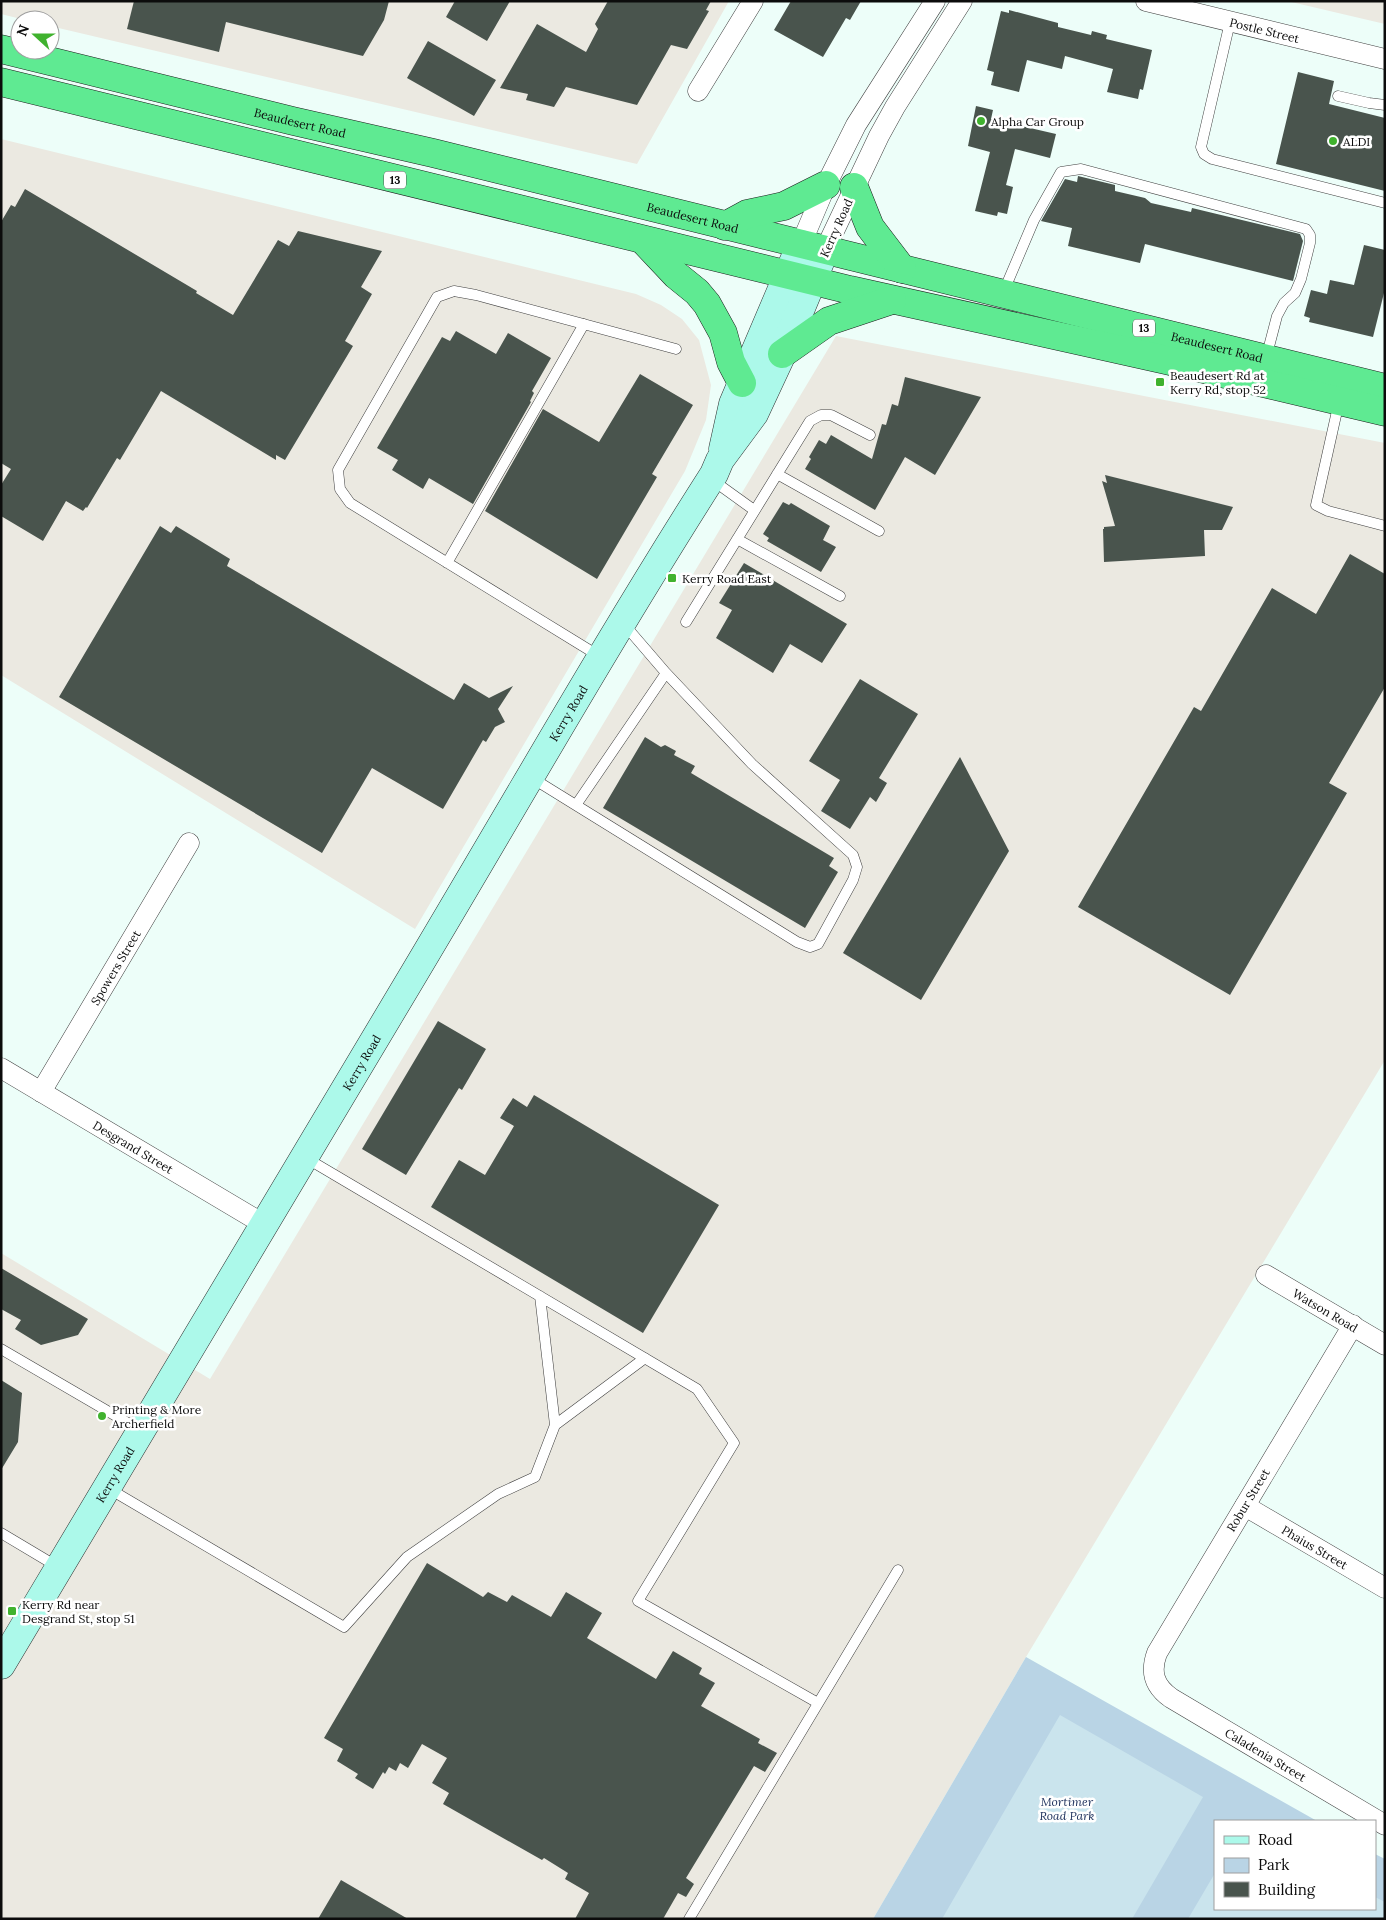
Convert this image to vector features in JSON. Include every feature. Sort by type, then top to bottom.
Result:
[{"type":"highway","name":"Beaudesert Road","points":[[1,49],[293,121],[433,153],[1385,388]]},
{"type":"highway","name":"Beaudesert Road","points":[[1,82],[893,300],[1166,360],[1385,412]]},
{"type":"highway","points":[[725,226],[747,214],[764,211],[801,199],[826,185]]},
{"type":"highway","points":[[854,187],[870,227],[902,269]]},
{"type":"highway","points":[[643,240],[676,275],[697,292],[716,317],[723,333],[731,362],[742,383]]},
{"type":"highway","points":[[782,354],[820,325],[893,300]]},
{"type":"street","points":[[698,91],[753,1]]},
{"type":"street","name":"Kerry Road","points":[[716,469],[733,404],[742,383],[801,277],[813,247],[826,185],[856,125],[935,1]]},
{"type":"street","name":"Kerry Road","points":[[813,247],[854,187],[895,107],[962,1]]},
{"type":"street","name":"Postle Street","points":[[1146,1],[1385,59]]},
{"type":"street","name":"Kerry Road","points":[[1,1665],[623,623],[716,469],[754,414],[782,354],[801,277]]},
{"type":"street","name":"Spowers Street","points":[[41,1092],[189,843]]},
{"type":"street","name":"Desgrand Street","points":[[1,1068],[265,1225]]},
{"type":"street","name":"Watson Road","points":[[1266,1275],[1385,1345]]},
{"type":"street","name":"Robur Street","points":[[1154,1677],[1157,1653],[1352,1325]]},
{"type":"street","name":"Phaius Street","points":[[1245,1506],[1385,1588]]},
{"type":"street","name":"Caladenia Street","points":[[1154,1677],[1158,1687],[1170,1698],[1385,1825]]},
{"type":"lane","points":[[1230,22],[1201,147],[1204,154],[1212,159],[1385,203]]},
{"type":"lane","points":[[1338,96],[1369,104],[1385,105]]},
{"type":"lane","points":[[1003,294],[1034,220],[1061,172],[1081,169],[1306,229],[1310,235],[1310,243],[1301,279],[1295,293],[1284,303],[1276,316],[1266,358]]},
{"type":"lane","points":[[602,658],[350,503],[340,489],[338,470],[438,297],[454,291],[476,295],[676,349]]},
{"type":"lane","points":[[447,563],[584,324]]},
{"type":"lane","points":[[1339,401],[1316,505],[1328,511],[1385,526]]},
{"type":"lane","points":[[686,622],[810,421],[821,415],[831,416],[870,435]]},
{"type":"lane","points":[[716,469],[754,510]]},
{"type":"lane","points":[[777,474],[879,531]]},
{"type":"lane","points":[[737,539],[840,596]]},
{"type":"lane","points":[[531,778],[797,942],[810,947],[818,944],[853,880],[857,867],[853,855],[752,764],[623,623]]},
{"type":"lane","points":[[576,805],[666,672]]},
{"type":"lane","points":[[305,1157],[697,1389],[734,1443],[638,1601],[818,1703]]},
{"type":"lane","points":[[106,1487],[344,1627],[407,1557],[498,1494],[534,1478],[555,1425],[540,1296]]},
{"type":"lane","points":[[1,1349],[140,1431]]},
{"type":"lane","points":[[555,1425],[645,1358]]},
{"type":"lane","points":[[1,1533],[59,1568]]},
{"type":"lane","points":[[689,1919],[898,1570]]},
{"type":"shaded area","points":[[1,1],[729,1],[637,164],[60,28],[60,10],[10,10],[10,16],[1,14]]},
{"type":"shaded area","points":[[1287,1],[1385,1],[1385,24]]},
{"type":"shaded area","points":[[1,139],[636,294],[661,305],[682,319],[699,340],[711,385],[706,420],[685,471],[415,929],[1,675]]},
{"type":"shaded area","points":[[836,336],[1385,443],[1385,1060],[1026,1657],[873,1919],[1,1919],[1,1253],[210,1379]]},
{"type":"green space","name":"Mortimer Road Park","points":[[1026,1657],[1315,1820],[1214,1820],[1214,1910],[1376,1910],[1376,1854],[1385,1859],[1385,1919],[873,1919]]},
{"type":"green space","points":[[1060,1715],[1203,1797],[1132,1919],[942,1919]]},
{"type":"green space","points":[[1214,1875],[1214,1910],[1376,1910],[1376,1898],[1385,1902],[1385,1919],[1188,1919]]},
{"type":"building","points":[[134,1],[389,1],[384,20],[363,56],[226,22],[219,52],[127,29]]},
{"type":"building","points":[[455,1],[510,1],[487,41],[446,17]]},
{"type":"building","points":[[608,1],[711,1],[706,10],[709,11],[687,49],[671,45],[637,105],[566,87],[554,107],[526,100],[528,94],[500,88],[537,24],[586,52],[598,29],[595,24]]},
{"type":"building","points":[[791,1],[861,1],[850,20],[846,18],[823,57],[774,30]]},
{"type":"building","points":[[1009,10],[1058,23],[1058,27],[1091,35],[1092,31],[1107,35],[1106,39],[1152,50],[1143,90],[1140,89],[1138,99],[1107,92],[1113,69],[1065,56],[1062,69],[1027,60],[1019,92],[991,85],[994,72],[987,70],[1001,11],[1009,13]]},
{"type":"building","points":[[428,41],[496,80],[474,116],[407,78]]},
{"type":"building","name":"ALDI","points":[[1298,72],[1334,81],[1329,104],[1385,118],[1385,191],[1276,164]]},
{"type":"building","points":[[976,106],[993,110],[991,119],[1056,134],[1050,158],[1015,149],[1006,185],[1013,187],[1007,214],[998,212],[997,216],[975,211],[990,152],[968,146]]},
{"type":"building","points":[[1078,176],[1115,185],[1115,191],[1145,198],[1151,203],[1191,212],[1192,208],[1300,234],[1303,241],[1293,281],[1145,244],[1140,263],[1068,246],[1072,228],[1041,221],[1065,179],[1077,182]]},
{"type":"building","points":[[25,189],[197,291],[196,293],[233,315],[278,240],[289,246],[298,231],[382,251],[361,287],[372,294],[345,341],[353,346],[285,460],[276,455],[276,460],[161,391],[120,460],[117,458],[87,508],[83,511],[66,501],[43,541],[1,516],[1,485],[11,469],[1,463],[1,222],[11,205],[15,207]]},
{"type":"building","points":[[1364,245],[1385,250],[1385,289],[1373,337],[1309,322],[1310,318],[1304,316],[1311,290],[1327,294],[1330,280],[1354,285]]},
{"type":"building","points":[[456,331],[496,354],[508,333],[551,358],[532,391],[534,393],[531,402],[473,504],[429,478],[423,489],[392,470],[398,460],[377,448],[442,337],[450,341]]},
{"type":"building","points":[[640,374],[693,405],[652,474],[657,477],[597,579],[485,511],[543,409],[599,442]]},
{"type":"building","points":[[905,377],[981,397],[935,475],[905,457],[875,510],[805,469],[811,459],[809,457],[819,440],[826,444],[831,435],[872,459],[882,424],[886,425],[892,404],[898,406]]},
{"type":"building","points":[[1105,475],[1233,507],[1222,530],[1204,530],[1205,556],[1104,562],[1103,529],[1104,527],[1115,526],[1102,481],[1107,483]]},
{"type":"building","points":[[783,502],[789,505],[791,503],[830,526],[823,540],[836,547],[821,572],[767,541],[769,538],[763,534]]},
{"type":"building","points":[[160,526],[171,533],[176,526],[230,559],[227,566],[454,700],[464,683],[489,698],[513,686],[498,709],[505,722],[495,727],[486,742],[483,740],[443,809],[372,768],[322,853],[59,697]]},
{"type":"building","points":[[1350,554],[1385,574],[1385,687],[1329,783],[1347,793],[1230,995],[1078,907],[1194,707],[1201,711],[1272,588],[1316,614]]},
{"type":"building","points":[[744,563],[847,624],[822,663],[790,644],[773,673],[716,638],[732,610],[719,603]]},
{"type":"building","points":[[860,679],[918,714],[879,778],[887,783],[876,802],[870,797],[850,829],[821,811],[840,780],[809,761]]},
{"type":"building","points":[[645,737],[661,747],[665,745],[676,751],[674,755],[695,766],[691,773],[834,858],[829,866],[838,872],[805,928],[603,808]]},
{"type":"building","points":[[960,757],[1009,851],[921,1000],[843,953]]},
{"type":"building","points":[[438,1021],[486,1049],[462,1090],[459,1088],[406,1175],[362,1149]]},
{"type":"building","points":[[534,1095],[719,1205],[643,1333],[431,1207],[459,1160],[485,1175],[514,1126],[500,1118],[513,1098],[527,1107]]},
{"type":"building","points":[[1,1268],[88,1319],[78,1335],[41,1345],[15,1329],[21,1320],[1,1309]]},
{"type":"building","points":[[1,1380],[22,1393],[18,1442],[1,1470]]},
{"type":"building","points":[[427,1563],[483,1597],[488,1592],[507,1602],[512,1595],[551,1617],[566,1592],[602,1613],[587,1638],[656,1679],[673,1651],[702,1668],[699,1674],[715,1683],[701,1706],[760,1739],[758,1743],[777,1753],[765,1772],[754,1766],[686,1878],[694,1884],[686,1897],[678,1893],[663,1919],[575,1919],[589,1893],[565,1879],[568,1873],[544,1858],[542,1860],[443,1804],[449,1793],[432,1783],[447,1758],[422,1744],[408,1768],[400,1763],[396,1771],[389,1767],[385,1774],[383,1772],[373,1789],[355,1778],[358,1774],[337,1761],[343,1749],[324,1738]]},
{"type":"building","points":[[341,1880],[408,1919],[318,1919]]},
{"type":"place","name":"Alpha Car Group","points":[[981,121]]},
{"type":"place","name":"ALDI","points":[[1333,141]]},
{"type":"place","name":"Beaudesert Rd at Kerry Rd, stop 52","points":[[1160,382]]},
{"type":"place","name":"Kerry Road East","points":[[672,578]]},
{"type":"place","name":"Printing & More Archerfield","points":[[102,1416]]},
{"type":"place","name":"Kerry Rd near Desgrand St, stop 51","points":[[12,1611]]}]
